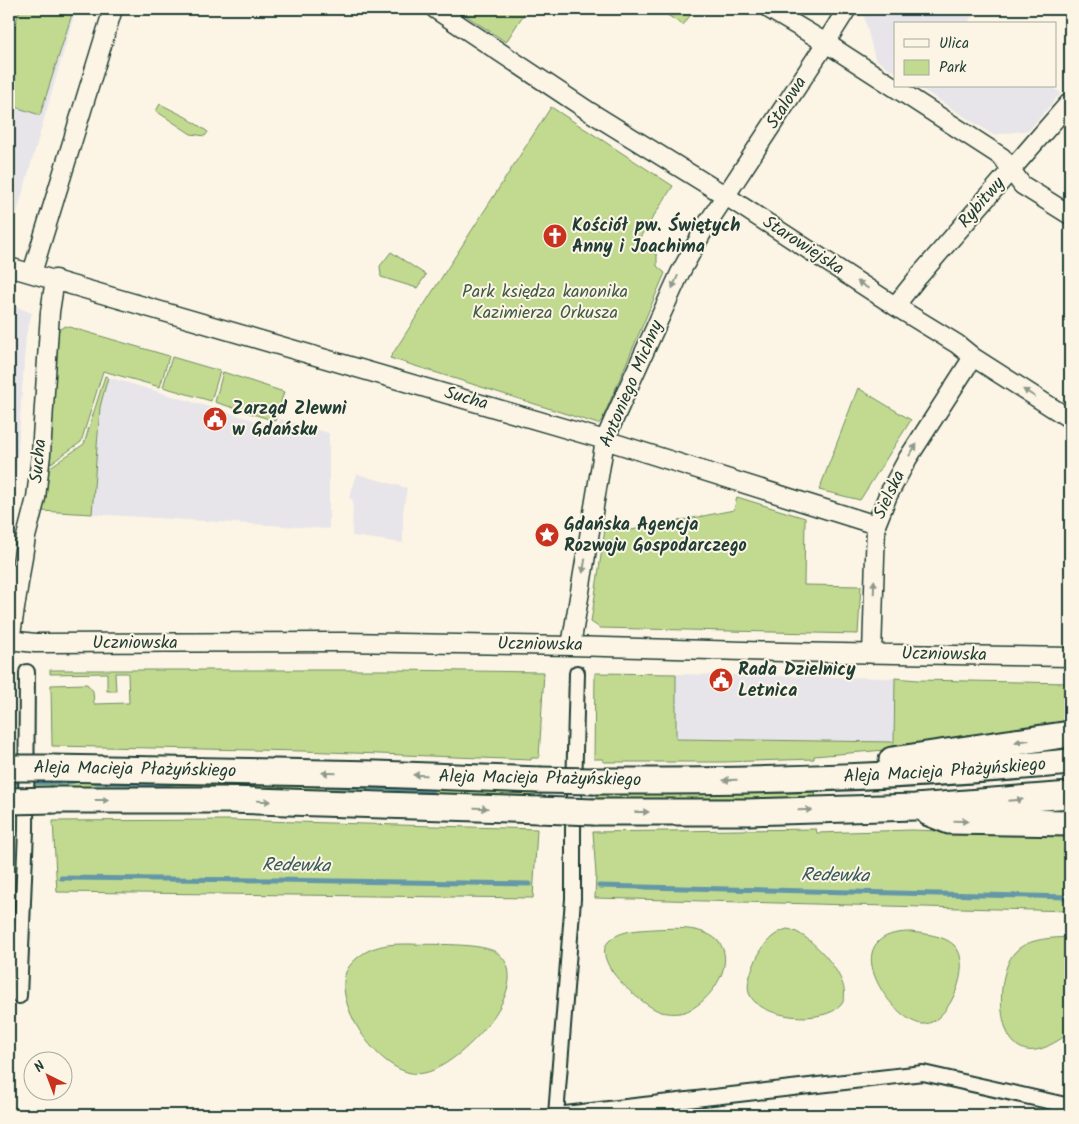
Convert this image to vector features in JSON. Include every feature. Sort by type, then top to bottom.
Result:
[{"type":"main road","points":[[779,779],[852,766],[1070,734]]},
{"type":"main road","name":"Aleja Macieja Płażyńskiego","points":[[9,768],[367,774],[594,781],[779,779],[950,772],[1070,762]]},
{"type":"main road","name":"Aleja Macieja Płażyńskiego","points":[[9,801],[228,800],[594,812],[748,812],[915,807],[1070,795]]},
{"type":"main road","points":[[915,807],[949,821],[1070,823]]},
{"type":"street","points":[[32,273],[113,9]]},
{"type":"street","name":"Starowiejska","points":[[435,9],[590,112],[726,196],[957,344],[973,358],[1070,419]]},
{"type":"street","points":[[769,9],[894,87]]},
{"type":"street","name":"Stalowa","points":[[726,196],[847,9]]},
{"type":"street","points":[[895,88],[1002,157],[1022,185],[1070,216]]},
{"type":"street","name":"Rybitwy","points":[[895,306],[1070,102]]},
{"type":"street","name":"Antoniego Michny","points":[[571,646],[605,440],[680,273],[726,196]]},
{"type":"street","name":"Sucha","points":[[9,267],[605,440],[876,524]]},
{"type":"street","name":"Sucha","points":[[10,640],[26,537],[36,498],[41,454],[50,312],[55,279]]},
{"type":"street","name":"Sielska","points":[[872,654],[876,524],[888,495],[908,458],[973,358]]},
{"type":"street","name":"Uczniowska","points":[[10,640],[35,643],[344,642],[1070,657]]},
{"type":"street","points":[[19,996],[26,830],[27,672]]},
{"type":"street","points":[[577,673],[573,898],[556,1115],[923,1073],[1070,1106]]},
{"type":"shaded area","points":[[9,9],[76,9],[9,240]]},
{"type":"shaded area","points":[[870,9],[977,9],[968,22],[894,22],[894,71],[875,59],[864,16]]},
{"type":"shaded area","points":[[920,88],[1054,88],[1061,93],[1029,130],[993,135]]},
{"type":"shaded area","points":[[9,304],[32,313],[26,335],[9,577]]},
{"type":"shaded area","points":[[108,377],[277,427],[280,419],[329,433],[329,529],[92,514],[100,407]]},
{"type":"shaded area","points":[[357,474],[407,488],[403,512],[403,543],[352,536],[353,500],[349,498]]},
{"type":"shaded area","points":[[676,674],[895,678],[894,742],[675,739]]},
{"type":"green space","points":[[20,9],[55,9],[72,14],[40,115],[9,105],[9,45]]},
{"type":"green space","points":[[456,9],[527,9],[506,42]]},
{"type":"green space","points":[[658,9],[686,9],[692,13],[683,25]]},
{"type":"green space","points":[[160,104],[186,117],[208,132],[205,136],[191,134],[156,111]]},
{"type":"green space","name":"Park księdza kanonika Kazimierza Orkusza","points":[[551,107],[673,186],[637,242],[657,255],[657,266],[665,273],[602,420],[598,424],[390,358]]},
{"type":"green space","points":[[391,252],[426,275],[417,288],[381,277],[380,266]]},
{"type":"green space","points":[[66,326],[169,356],[160,387],[103,371],[81,442],[47,466],[57,333]]},
{"type":"green space","points":[[172,357],[220,371],[211,401],[163,387]]},
{"type":"green space","points":[[223,372],[284,392],[275,421],[215,402]]},
{"type":"green space","points":[[105,376],[108,377],[100,407],[92,514],[41,511],[46,470],[84,444]]},
{"type":"green space","points":[[858,388],[911,420],[860,500],[819,490]]},
{"type":"green space","points":[[737,497],[805,518],[804,585],[861,586],[858,634],[600,628],[591,622],[605,529],[626,531],[734,510]]},
{"type":"green space","points":[[50,670],[544,672],[539,758],[531,758],[531,760],[303,751],[52,746],[51,685],[87,684],[93,691],[94,704],[129,703],[128,673],[115,673],[116,691],[107,691],[107,673],[50,674]]},
{"type":"green space","points":[[595,673],[676,674],[676,739],[894,742],[895,678],[1070,683],[1070,721],[1006,733],[885,750],[814,756],[814,759],[723,762],[603,762],[603,759],[594,759]]},
{"type":"green space","points":[[9,777],[535,790],[535,799],[9,791]]},
{"type":"green space","points":[[815,789],[816,800],[597,801],[597,791]]},
{"type":"green space","points":[[227,820],[537,829],[533,898],[57,892],[53,821]]},
{"type":"green space","points":[[816,829],[817,833],[911,830],[1070,835],[1070,911],[595,898],[596,875],[593,832]]},
{"type":"green space","points":[[687,929],[703,932],[717,940],[723,950],[725,961],[717,984],[700,1003],[690,1010],[673,1013],[661,1012],[653,1008],[631,992],[620,981],[611,970],[606,959],[605,949],[614,937],[631,931]]},
{"type":"green space","points":[[787,929],[796,932],[818,948],[837,972],[843,985],[844,996],[841,1005],[833,1011],[807,1017],[778,1013],[765,1009],[755,1002],[749,993],[748,985],[756,960],[772,937]]},
{"type":"green space","points":[[911,932],[934,936],[950,942],[959,954],[961,965],[960,978],[950,1003],[934,1021],[925,1024],[912,1021],[899,1011],[886,996],[876,979],[871,962],[874,947],[887,936]]},
{"type":"green space","points":[[1070,937],[1070,1033],[1040,1049],[1022,1049],[1012,1040],[1005,1027],[1002,1011],[1004,976],[1009,962],[1016,951],[1028,943]]},
{"type":"green space","points":[[396,944],[456,945],[492,950],[499,954],[508,968],[508,986],[501,1005],[488,1024],[455,1057],[439,1068],[424,1073],[409,1073],[394,1066],[379,1055],[356,1024],[348,1007],[344,990],[345,975],[349,966],[361,955],[383,946]]},
{"type":"waterway","points":[[9,783],[69,782],[84,779],[97,782],[167,784],[176,782]]},
{"type":"waterway","points":[[237,783],[246,785],[255,783]]},
{"type":"waterway","points":[[316,785],[432,790]]},
{"type":"waterway","name":"Redewka","points":[[61,878],[530,884]]},
{"type":"waterway","name":"Redewka","points":[[599,886],[1070,897]]},
{"type":"place","name":"Kościół pw. Świętych Anny i Joachima","points":[[555,236]]},
{"type":"place","name":"Zarząd Zlewni w Gdańsku","points":[[215,419]]},
{"type":"place","name":"Gdańska Agencja Rozwoju Gospodarczego","points":[[547,535]]},
{"type":"place","name":"Rada Dzielnicy Letnica","points":[[721,680]]}]
